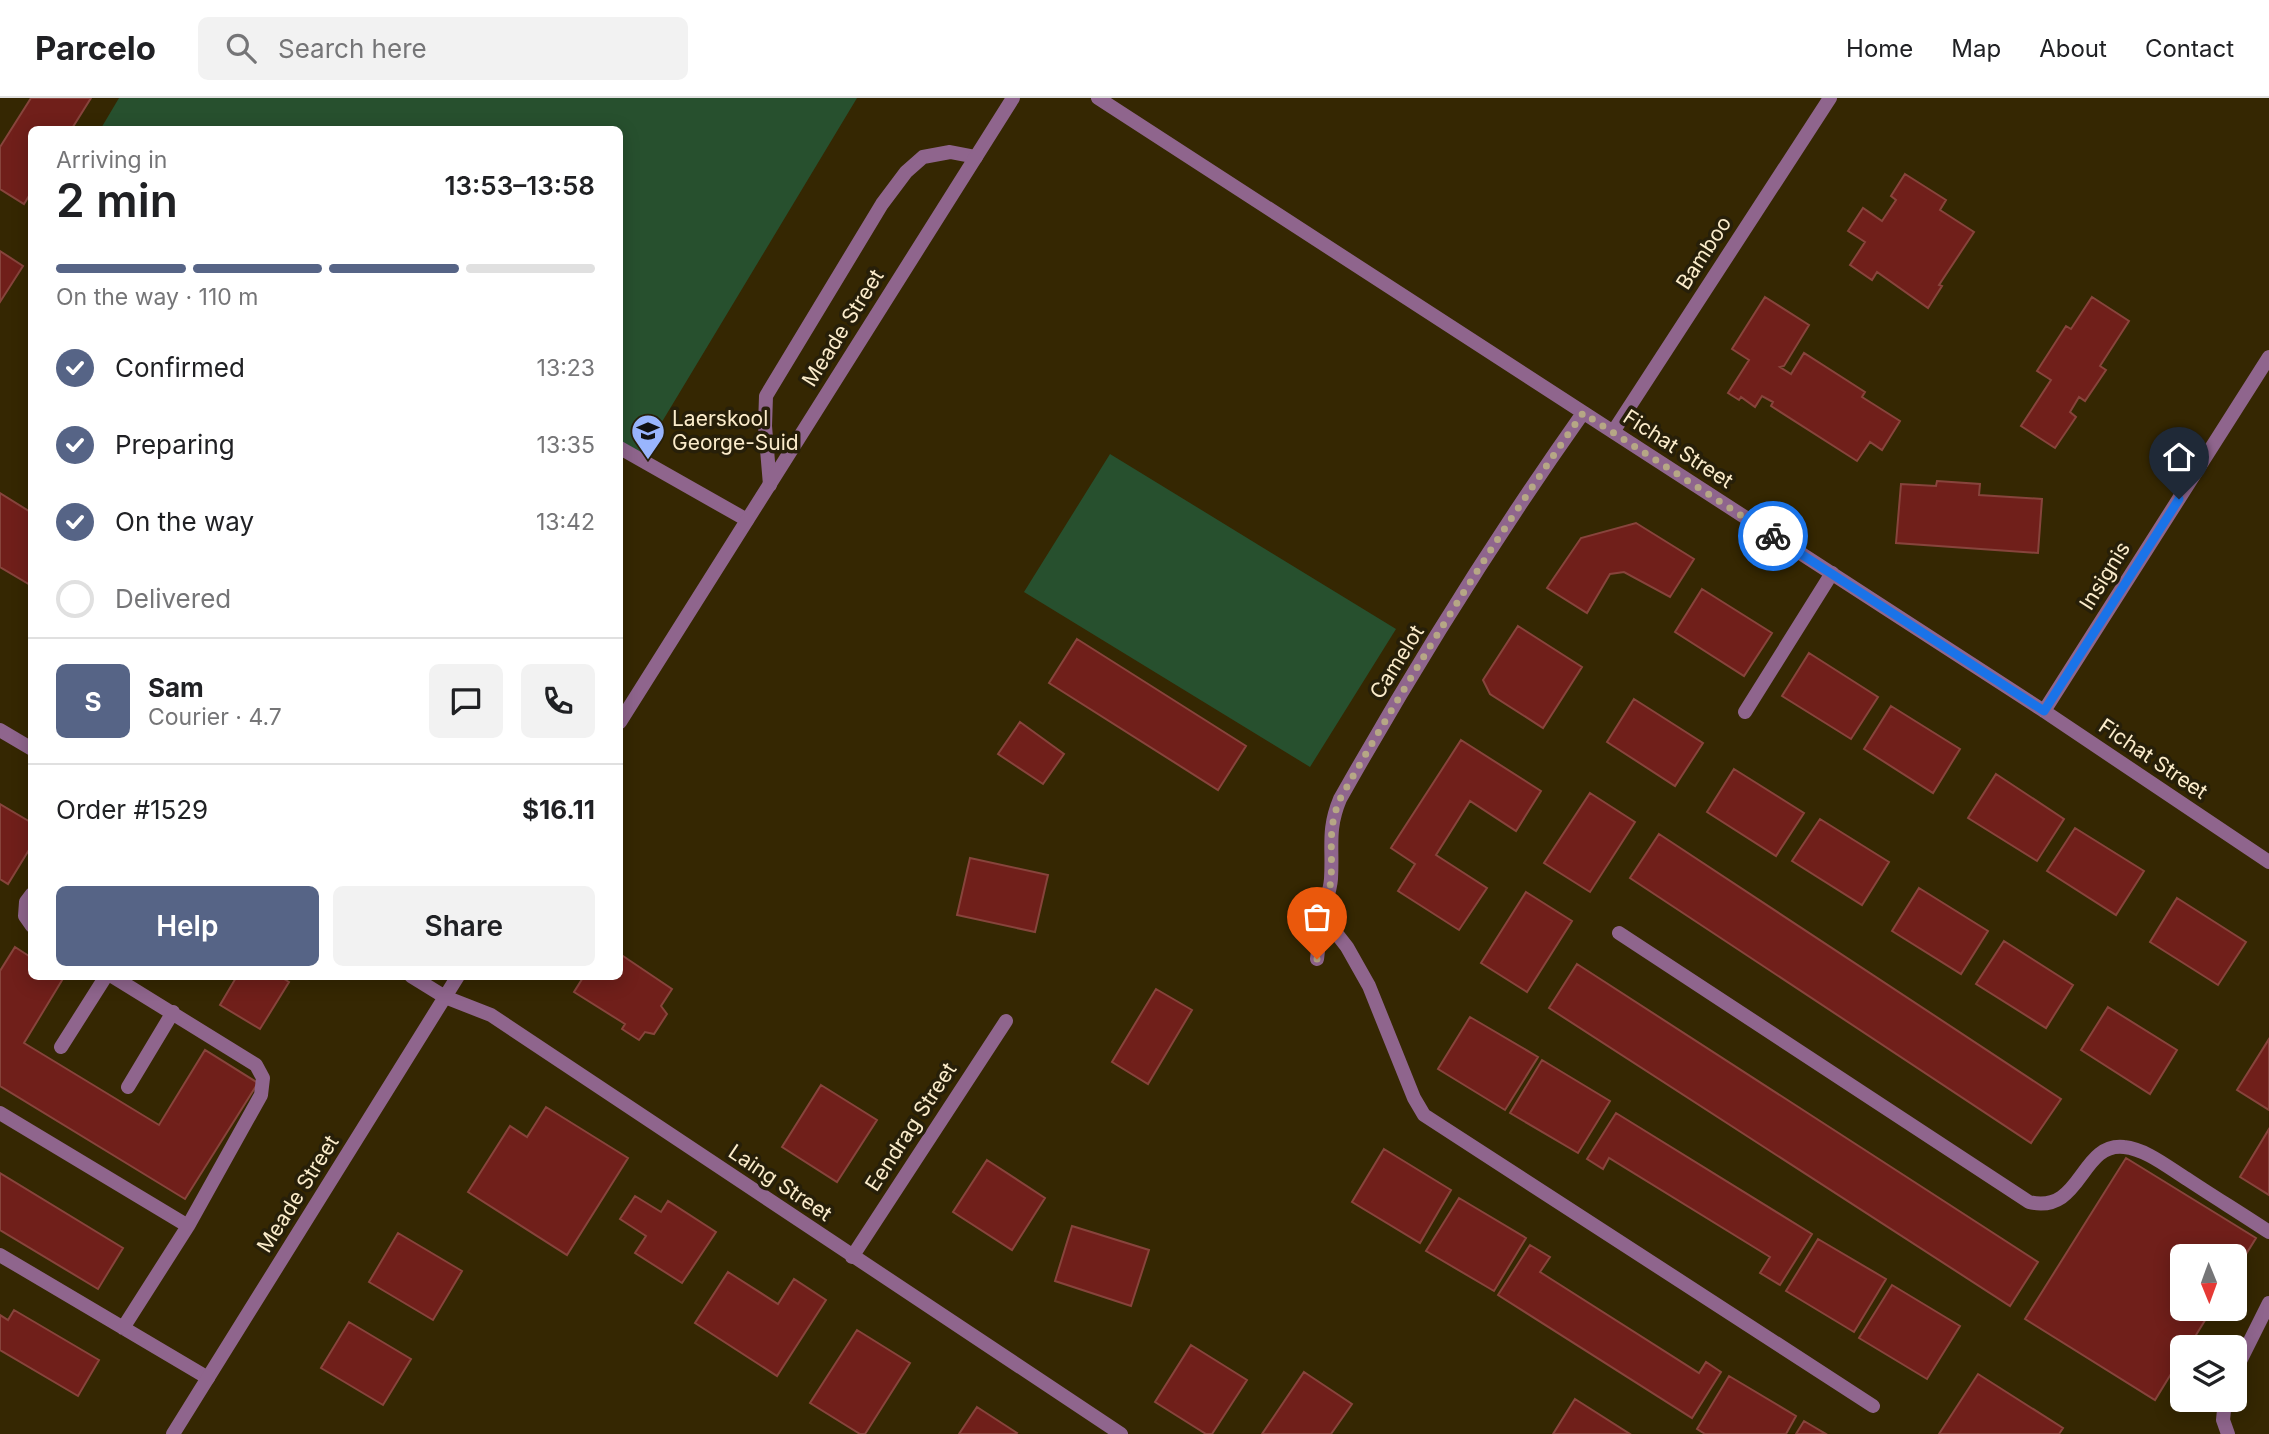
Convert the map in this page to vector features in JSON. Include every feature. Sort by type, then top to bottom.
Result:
[{"type":"street","name":"Meade Street","points":[[623,717],[1013,98]]},
{"type":"street","name":"Fichat Street","points":[[1098,98],[2044,711],[2269,862]]},
{"type":"street","name":"Bamboo","points":[[1613,432],[1830,98]]},
{"type":"street","points":[[770,485],[765,426],[766,396],[882,204],[906,172],[923,157],[950,152],[976,157]]},
{"type":"street","name":"Insignis","points":[[2044,711],[2269,357]]},
{"type":"street","name":"Camelot","points":[[1317,959],[1322,915],[1331,881],[1330,832],[1340,799],[1402,692],[1508,521],[1583,413]]},
{"type":"street","points":[[623,450],[747,520]]},
{"type":"street","points":[[1745,712],[1832,573]]},
{"type":"street","points":[[0,730],[28,747]]},
{"type":"street","points":[[28,899],[25,916],[28,920]]},
{"type":"street","points":[[1322,915],[1347,947],[1369,986],[1414,1098],[1424,1115],[1872,1406]]},
{"type":"street","points":[[1619,933],[2029,1202],[2040,1205],[2064,1198],[2093,1160],[2106,1149],[2124,1147],[2143,1153],[2269,1231]]},
{"type":"street","points":[[61,1047],[103,980]]},
{"type":"street","points":[[119,980],[256,1065],[263,1078],[261,1095],[188,1226],[123,1328]]},
{"type":"street","name":"Laing Street","points":[[417,980],[445,997],[491,1015],[1121,1434]]},
{"type":"street","name":"Meade Street","points":[[173,1434],[456,980]]},
{"type":"street","points":[[128,1087],[173,1013]]},
{"type":"street","name":"Eendrag Street","points":[[852,1257],[1006,1021]]},
{"type":"street","points":[[0,1113],[188,1226]]},
{"type":"street","points":[[0,1255],[208,1378]]},
{"type":"street","points":[[2247,1347],[2269,1303]]},
{"type":"street","points":[[2224,1412],[2223,1420],[2228,1434]]},
{"type":"green space","points":[[119,98],[857,98],[642,455],[623,443],[623,126],[102,126]]},
{"type":"green space","points":[[1110,454],[1396,629],[1310,767],[1024,592]]},
{"type":"building","points":[[31,98],[91,98],[74,126],[28,126],[28,198],[24,204],[0,189],[0,147]]},
{"type":"building","points":[[1905,174],[1946,200],[1940,210],[1974,232],[1939,285],[1942,286],[1928,308],[1877,272],[1872,280],[1850,265],[1865,242],[1848,231],[1863,208],[1882,221],[1896,200],[1891,196]]},
{"type":"building","points":[[0,251],[23,266],[0,302]]},
{"type":"building","points":[[1765,297],[1809,325],[1784,366],[1780,367],[1791,374],[1804,353],[1865,392],[1862,397],[1900,421],[1882,450],[1870,442],[1857,461],[1771,406],[1773,402],[1762,396],[1755,407],[1741,397],[1739,400],[1728,393],[1749,360],[1732,349]]},
{"type":"building","points":[[2092,297],[2129,321],[2100,366],[2106,370],[2085,401],[2079,397],[2070,412],[2076,417],[2055,448],[2021,426],[2051,380],[2037,371],[2066,326],[2071,329]]},
{"type":"building","points":[[1937,481],[1980,484],[1979,495],[2042,499],[2038,553],[1896,543],[1901,484],[1936,486]]},
{"type":"building","points":[[0,493],[28,510],[28,584],[0,567]]},
{"type":"building","points":[[1636,523],[1694,559],[1670,597],[1624,572],[1610,574],[1587,613],[1547,588],[1581,538]]},
{"type":"building","points":[[1702,589],[1772,633],[1744,676],[1675,632]]},
{"type":"building","points":[[1518,626],[1582,667],[1543,728],[1490,694],[1483,680]]},
{"type":"building","points":[[1077,639],[1246,746],[1218,790],[1049,683]]},
{"type":"building","points":[[1809,653],[1878,697],[1851,739],[1782,696]]},
{"type":"building","points":[[1634,699],[1703,743],[1675,786],[1607,742]]},
{"type":"building","points":[[1891,706],[1960,749],[1933,793],[1864,749]]},
{"type":"building","points":[[1020,722],[1064,754],[1043,784],[998,754]]},
{"type":"building","points":[[1461,740],[1541,791],[1516,831],[1470,801],[1436,855],[1487,888],[1459,930],[1398,891],[1415,864],[1391,848]]},
{"type":"building","points":[[1734,769],[1804,813],[1776,856],[1707,812]]},
{"type":"building","points":[[1996,774],[2064,819],[2037,861],[1968,818]]},
{"type":"building","points":[[1590,793],[1635,822],[1590,892],[1544,863]]},
{"type":"building","points":[[0,804],[28,821],[28,852],[8,884],[0,879]]},
{"type":"building","points":[[1820,819],[1889,862],[1862,905],[1792,861]]},
{"type":"building","points":[[2075,828],[2144,871],[2116,915],[2047,871]]},
{"type":"building","points":[[1659,834],[2061,1099],[2031,1143],[1630,878]]},
{"type":"building","points":[[970,858],[1048,875],[1035,932],[957,915]]},
{"type":"building","points":[[1919,888],[1988,931],[1961,974],[1892,931]]},
{"type":"building","points":[[1526,892],[1572,921],[1527,992],[1481,963]]},
{"type":"building","points":[[2177,898],[2246,942],[2218,985],[2150,942]]},
{"type":"building","points":[[2004,941],[2073,985],[2046,1028],[1976,984]]},
{"type":"building","points":[[15,947],[28,955],[28,980],[62,980],[24,1043],[159,1125],[205,1050],[258,1083],[185,1199],[0,1086],[0,971]]},
{"type":"building","points":[[623,956],[672,989],[661,1006],[667,1014],[654,1034],[645,1032],[639,1040],[622,1029],[625,1024],[574,992],[582,980],[623,980]]},
{"type":"building","points":[[1577,964],[2038,1262],[2010,1306],[1549,1008]]},
{"type":"building","points":[[235,980],[289,982],[260,1029],[220,1005]]},
{"type":"building","points":[[1156,989],[1192,1010],[1148,1084],[1112,1062]]},
{"type":"building","points":[[2108,1007],[2177,1050],[2150,1094],[2081,1050]]},
{"type":"building","points":[[1470,1017],[1538,1057],[1505,1110],[1438,1069]]},
{"type":"building","points":[[2269,1039],[2269,1110],[2237,1090]]},
{"type":"building","points":[[1542,1060],[1610,1101],[1578,1153],[1510,1113]]},
{"type":"building","points":[[821,1085],[877,1120],[837,1182],[782,1147]]},
{"type":"building","points":[[546,1107],[628,1158],[567,1255],[468,1192],[510,1126],[527,1137]]},
{"type":"building","points":[[1616,1113],[1812,1234],[1780,1285],[1760,1273],[1770,1257],[1609,1158],[1603,1169],[1587,1159]]},
{"type":"building","points":[[2269,1129],[2269,1195],[2240,1177]]},
{"type":"building","points":[[1384,1149],[1451,1190],[1420,1243],[1352,1202]]},
{"type":"building","points":[[2126,1158],[2256,1238],[2247,1253],[2247,1244],[2170,1244],[2170,1321],[2205,1321],[2196,1335],[2170,1335],[2170,1376],[2155,1400],[2025,1319]]},
{"type":"building","points":[[987,1160],[1045,1198],[1012,1250],[953,1212]]},
{"type":"building","points":[[0,1173],[123,1248],[98,1289],[0,1230]]},
{"type":"building","points":[[635,1196],[661,1212],[668,1201],[716,1232],[682,1283],[635,1253],[646,1236],[620,1219]]},
{"type":"building","points":[[1459,1198],[1526,1238],[1494,1291],[1426,1251]]},
{"type":"building","points":[[1072,1226],[1149,1250],[1131,1306],[1055,1281]]},
{"type":"building","points":[[398,1233],[462,1271],[433,1320],[369,1282]]},
{"type":"building","points":[[1818,1239],[1886,1279],[1854,1332],[1786,1291]]},
{"type":"building","points":[[1530,1245],[1550,1257],[1540,1272],[1699,1373],[1706,1362],[1721,1372],[1692,1418],[1498,1295]]},
{"type":"building","points":[[728,1272],[778,1304],[794,1279],[826,1300],[777,1376],[695,1323]]},
{"type":"building","points":[[1892,1285],[1960,1326],[1927,1379],[1859,1338]]},
{"type":"building","points":[[14,1310],[99,1360],[78,1396],[0,1350],[0,1315],[8,1320]]},
{"type":"building","points":[[349,1322],[411,1359],[383,1405],[321,1368]]},
{"type":"building","points":[[857,1330],[910,1363],[865,1434],[860,1434],[810,1403]]},
{"type":"building","points":[[1191,1345],[1247,1380],[1212,1434],[1206,1434],[1155,1402]]},
{"type":"building","points":[[1304,1372],[1352,1404],[1331,1434],[1262,1434]]},
{"type":"building","points":[[1978,1374],[2063,1428],[2059,1434],[1939,1434]]},
{"type":"building","points":[[1729,1376],[1796,1416],[1786,1434],[1705,1434],[1697,1429]]},
{"type":"building","points":[[1575,1399],[1630,1434],[1553,1434]]},
{"type":"building","points":[[977,1407],[1017,1433],[959,1434]]},
{"type":"building","points":[[1804,1421],[1826,1434],[1796,1434]]},
{"type":"way so far","points":[[1317,959],[1322,915],[1331,881],[1330,832],[1340,799],[1402,692],[1508,521],[1583,413],[1773,536]]},
{"type":"place","name":"Laerskool George-Suid","points":[[648,461]]},
{"type":"route","points":[[1773,536],[2044,711],[2179,499]]}]
